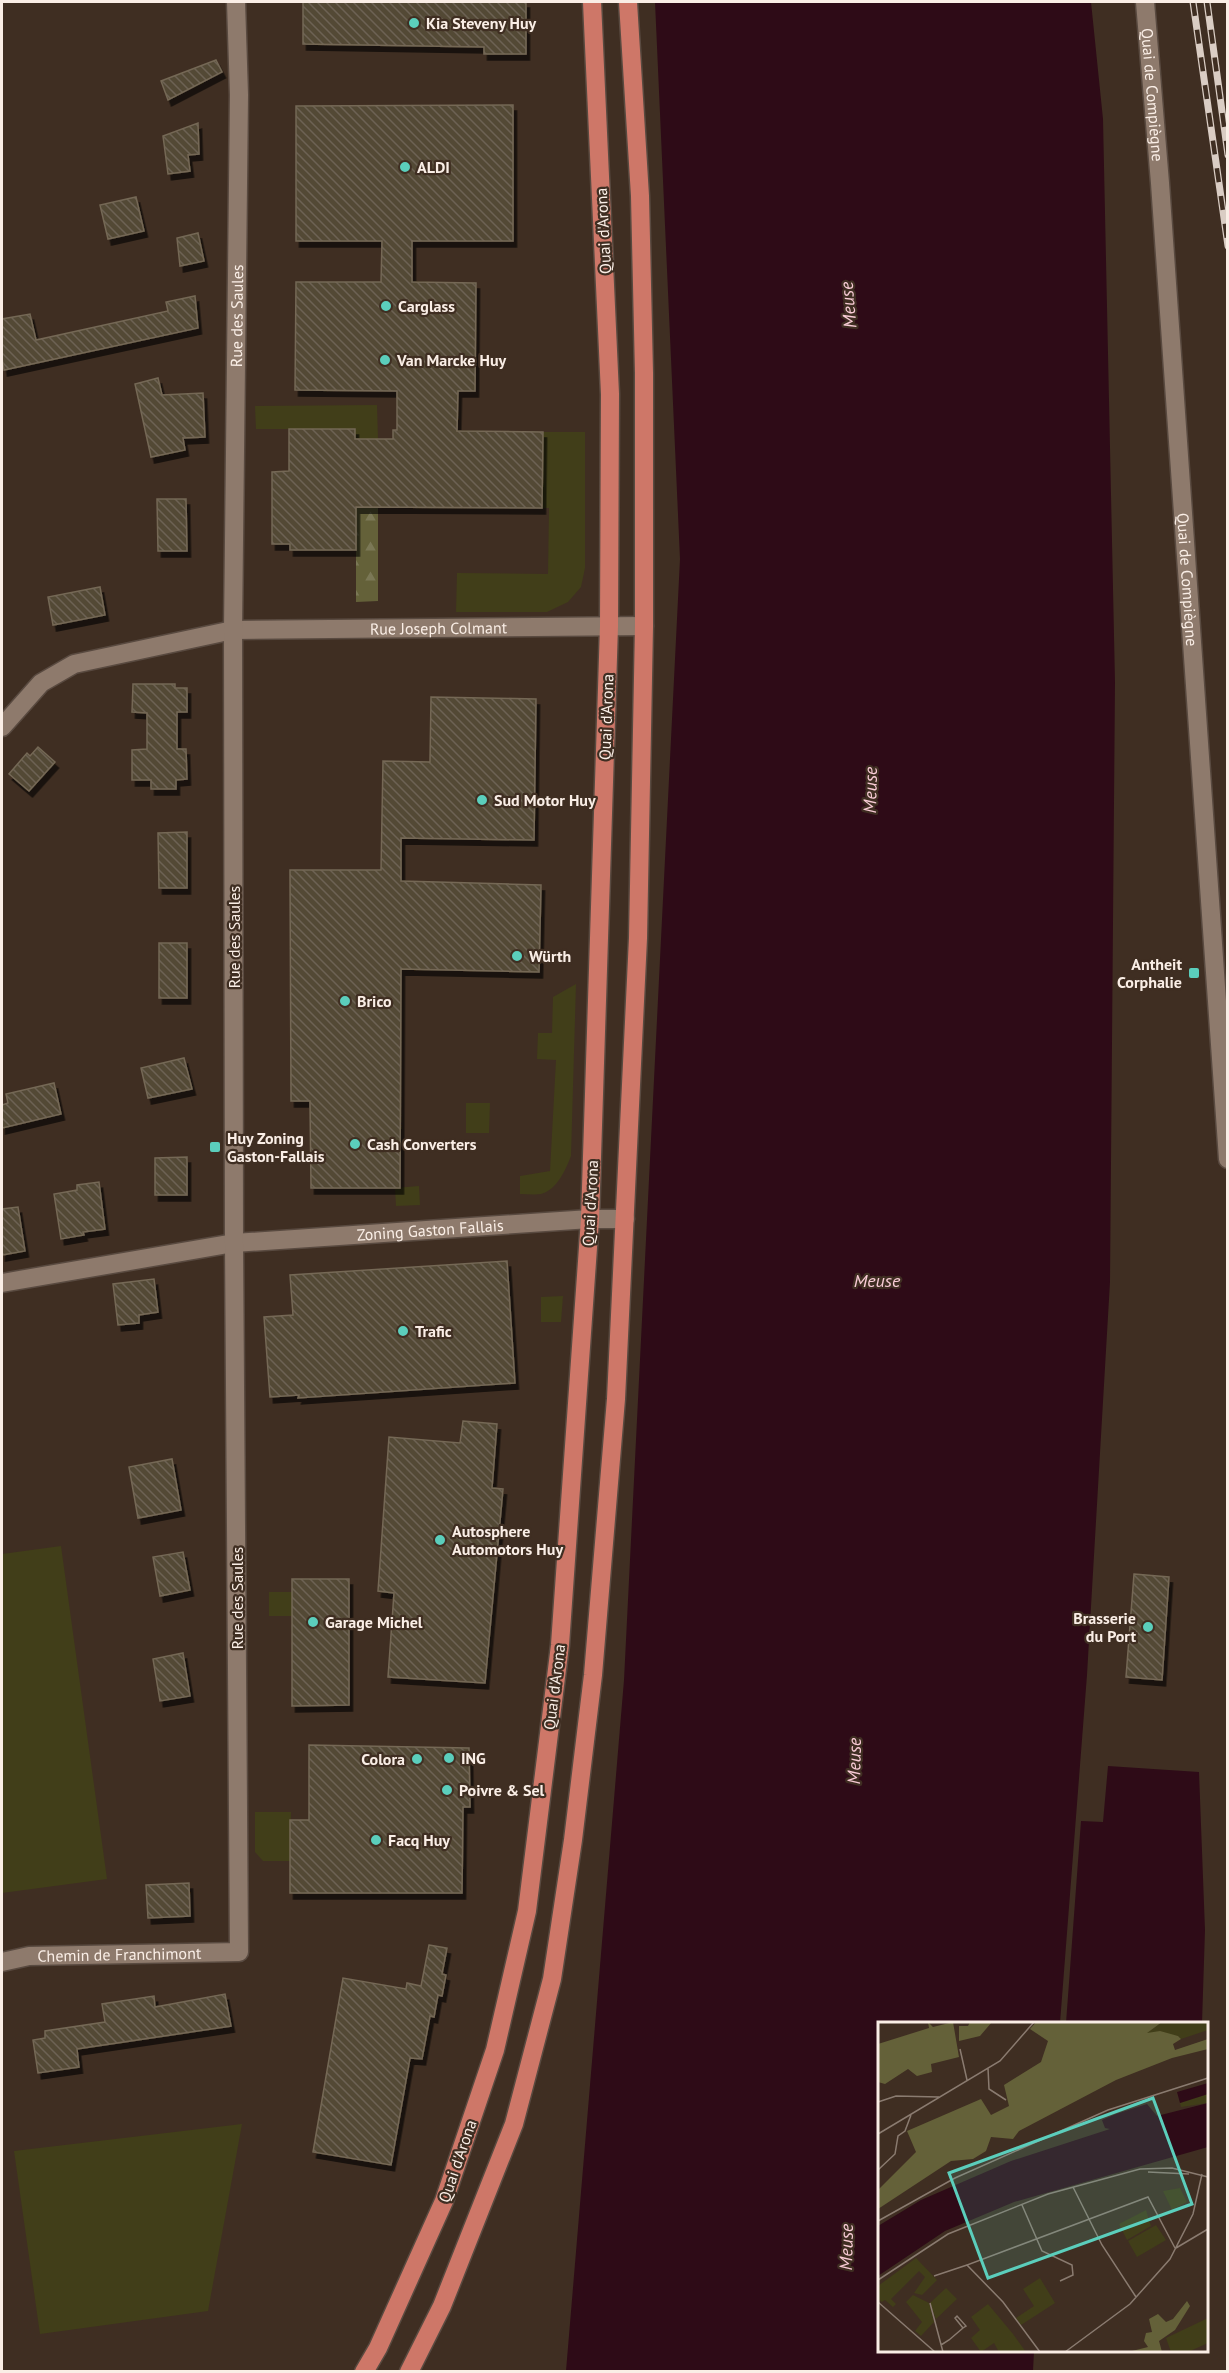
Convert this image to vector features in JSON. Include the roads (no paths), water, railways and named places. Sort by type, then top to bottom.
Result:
[{"type":"main road","name":"Quai d'Arona","points":[[364,2372],[378,2348],[444,2201],[495,2050],[527,1911],[560,1645],[590,1220],[609,626],[610,394],[592,2]]},
{"type":"main road","points":[[409,2372],[442,2306],[514,2124],[552,1979],[573,1840],[593,1675],[616,1398],[638,938],[644,626],[644,373],[640,196],[628,2]]},
{"type":"street","name":"Rue des Saules","points":[[236,2],[239,95],[233,630],[239,1952]]},
{"type":"street","name":"Quai de Compiègne","points":[[1145,2],[1160,183],[1227,1159]]},
{"type":"street","name":"Rue Joseph Colmant","points":[[233,630],[644,626]]},
{"type":"street","points":[[2,727],[41,683],[74,664],[233,630]]},
{"type":"street","name":"Zoning Gaston Fallais","points":[[234,1244],[590,1220],[625,1220]]},
{"type":"street","points":[[2,1283],[234,1244]]},
{"type":"street","name":"Chemin de Franchimont","points":[[2,1962],[29,1956],[239,1952]]},
{"type":"water","name":"Meuse","points":[[655,2],[1091,2],[1103,119],[1115,682],[1110,1282],[1087,1675],[1060,2022],[878,2022],[878,2352],[1034,2352],[1033,2371],[566,2371],[624,1680],[680,559]]},
{"type":"water","points":[[1108,1766],[1199,1772],[1205,1930],[1202,2022],[1066,2022],[1081,1821],[1103,1822]]},
{"type":"railway","points":[[1193,2],[1228,246]]},
{"type":"railway","points":[[1207,2],[1228,155]]},
{"type":"place","name":"Kia Steveny Huy","points":[[414,23]]},
{"type":"place","name":"ALDI","points":[[405,167]]},
{"type":"place","name":"Carglass","points":[[386,306]]},
{"type":"place","name":"Van Marcke Huy","points":[[385,360]]},
{"type":"place","name":"Sud Motor Huy","points":[[482,800]]},
{"type":"place","name":"Würth","points":[[517,956]]},
{"type":"place","name":"Antheit Corphalie","points":[[1194,973]]},
{"type":"place","name":"Brico","points":[[345,1001]]},
{"type":"place","name":"Cash Converters","points":[[355,1144]]},
{"type":"place","name":"Huy Zoning Gaston-Fallais","points":[[215,1147]]},
{"type":"place","name":"Trafic","points":[[403,1331]]},
{"type":"place","name":"Autosphere Automotors Huy","points":[[440,1540]]},
{"type":"place","name":"Garage Michel","points":[[313,1622]]},
{"type":"place","name":"Brasserie du Port","points":[[1148,1627]]},
{"type":"place","name":"ING","points":[[449,1758]]},
{"type":"place","name":"Colora","points":[[417,1759]]},
{"type":"place","name":"Poivre & Sel","points":[[447,1790]]},
{"type":"place","name":"Facq Huy","points":[[376,1840]]}]
